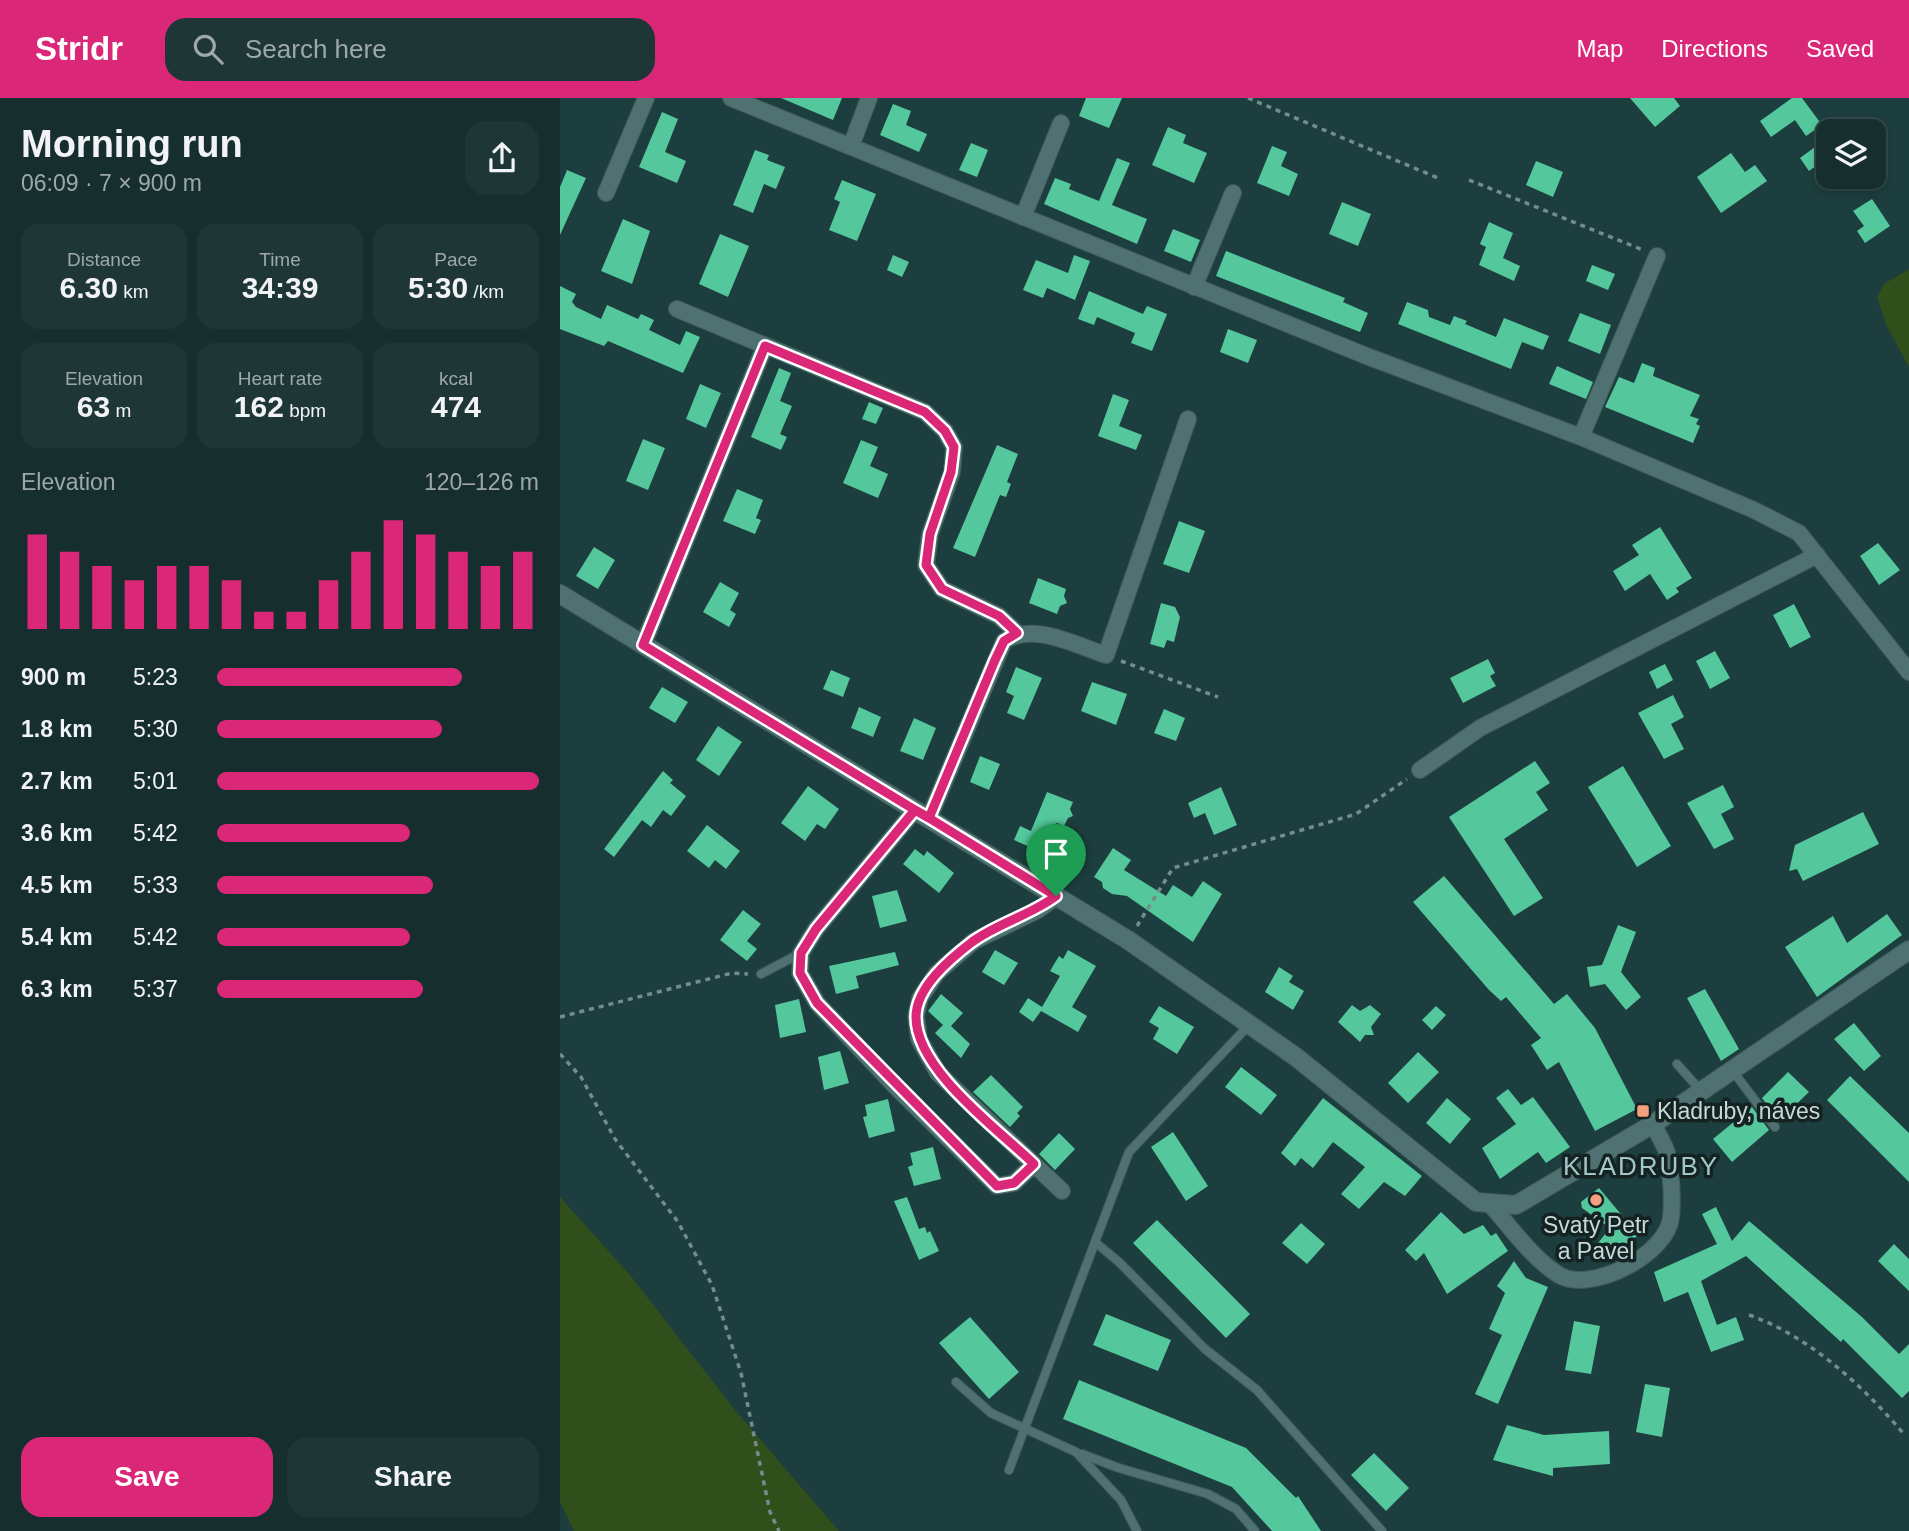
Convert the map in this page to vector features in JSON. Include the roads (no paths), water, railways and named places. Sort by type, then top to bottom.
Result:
[{"type":"street","points":[[606,193],[646,98]]},
{"type":"street","points":[[731,98],[1194,287],[1581,437],[1754,510],[1799,533],[1909,672]]},
{"type":"street","points":[[851,146],[869,98]]},
{"type":"street","points":[[1023,217],[1061,123]]},
{"type":"street","points":[[1194,287],[1233,193]]},
{"type":"street","points":[[1581,437],[1657,256]]},
{"type":"street","points":[[677,309],[925,412],[945,431],[954,447],[951,472],[930,534],[926,565],[942,589],[999,616],[1017,633]]},
{"type":"street","points":[[643,645],[765,346]]},
{"type":"street","points":[[1034,1164],[1014,1183],[997,1186],[817,1003],[800,973],[801,953],[816,929],[922,814],[1004,641],[1017,633],[1035,632],[1106,655],[1188,419]]},
{"type":"street","points":[[1420,770],[1480,728],[1817,555]]},
{"type":"street","points":[[560,594],[1128,940],[1296,1057],[1476,1202],[1516,1205],[1653,1124],[1909,950]]},
{"type":"street","points":[[1056,896],[1038,910],[974,941],[937,973],[920,998],[916,1016],[919,1039],[938,1073],[1062,1191]]},
{"type":"street","points":[[1491,1205],[1527,1246],[1559,1275],[1574,1280],[1593,1280],[1623,1268],[1653,1248],[1671,1220],[1667,1153],[1653,1124]]},
{"type":"lane","points":[[761,974],[801,953]]},
{"type":"lane","points":[[1009,1470],[1129,1152],[1250,1024]]},
{"type":"lane","points":[[1677,1064],[1701,1091]]},
{"type":"lane","points":[[1732,1070],[1775,1127]]},
{"type":"lane","points":[[1095,1242],[1120,1263],[1205,1349],[1257,1390],[1382,1531]]},
{"type":"lane","points":[[956,1382],[991,1413],[1076,1452],[1119,1468],[1208,1494],[1236,1509],[1255,1531]]},
{"type":"lane","points":[[1076,1452],[1121,1500],[1137,1531]]},
{"type":"place","name":"Kladruby, náves","points":[[1643,1111]]},
{"type":"place","name":"Svatý Petr a Pavel","points":[[1596,1200]]},
{"type":"district","name":"KLADRUBY","points":[[1641,1166]]}]
